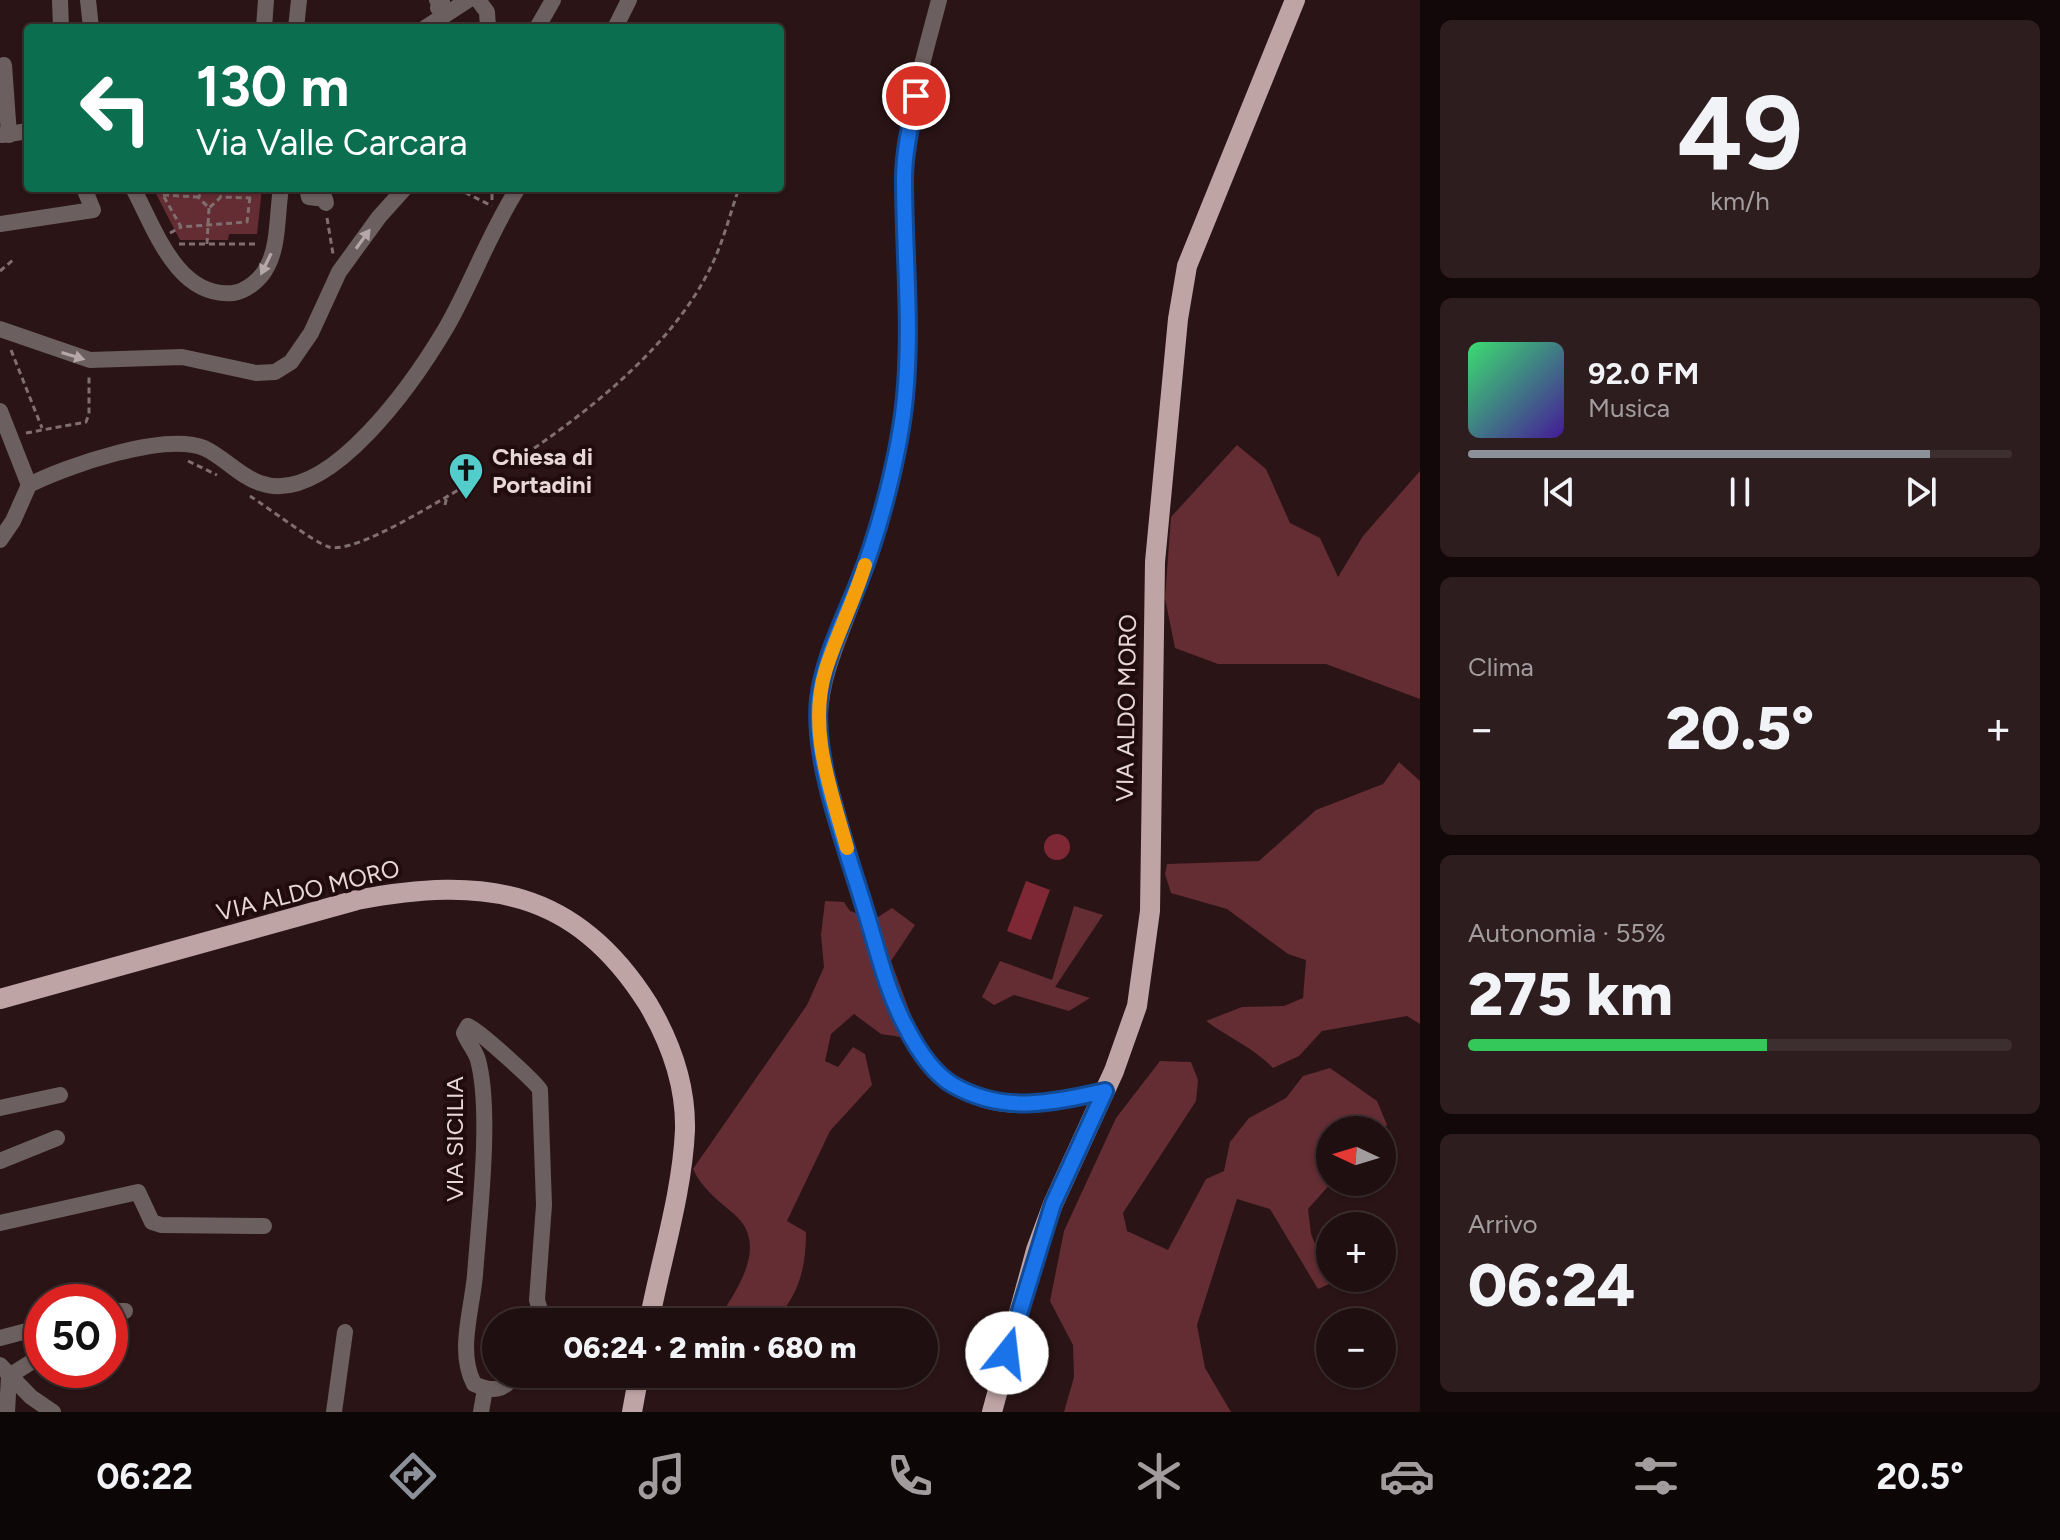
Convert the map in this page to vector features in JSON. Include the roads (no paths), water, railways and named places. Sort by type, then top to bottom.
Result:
[{"type":"main road","name":"VIA ALDO MORO","points":[[992,1412],[1036,1250],[1053,1204],[1130,1031],[1146,956],[1150,911],[1155,562],[1178,319],[1187,266],[1295,0]]},
{"type":"main road","name":"VIA ALDO MORO","points":[[0,999],[357,900],[403,891],[450,888],[499,894],[569,918],[599,943],[630,976],[660,1024],[680,1072],[685,1130],[676,1194],[652,1308]]},
{"type":"main road","points":[[632,1412],[636,1388]]},
{"type":"street","points":[[60,0],[63,24]]},
{"type":"street","points":[[88,0],[91,24]]},
{"type":"street","points":[[264,24],[266,0]]},
{"type":"street","points":[[296,24],[299,0]]},
{"type":"street","points":[[428,24],[442,6],[468,0]]},
{"type":"street","points":[[478,0],[487,12],[488,24]]},
{"type":"street","points":[[539,24],[553,0]]},
{"type":"street","points":[[617,24],[629,0]]},
{"type":"street","points":[[939,0],[920,74],[904,177],[908,324],[900,436],[861,577],[825,672],[817,725],[821,753],[883,968],[903,1022],[935,1070],[951,1084],[984,1100],[1014,1105],[1049,1103],[1105,1091]]},
{"type":"street","points":[[4,65],[5,135]]},
{"type":"street","points":[[0,224],[93,210],[86,192]]},
{"type":"street","points":[[135,192],[165,249],[188,279],[212,292],[226,293],[249,287],[268,266],[280,192]]},
{"type":"street","points":[[308,192],[309,197],[328,197]]},
{"type":"street","points":[[0,329],[90,360],[182,357],[256,373],[275,372],[291,362],[311,333],[339,272],[402,192]]},
{"type":"street","points":[[0,540],[8,511],[29,485],[70,468],[169,443],[205,448],[261,484],[291,485],[325,469],[355,448],[428,355],[447,327],[493,210],[513,192]]},
{"type":"street","points":[[0,411],[29,485]]},
{"type":"street","name":"VIA SICILIA","points":[[482,1388],[474,1384],[468,1372],[466,1354],[475,1275],[484,1102],[478,1061],[464,1033],[468,1026],[475,1028],[502,1057],[530,1077],[540,1090],[544,1205],[537,1300],[539,1308]]},
{"type":"street","points":[[0,1108],[60,1095]]},
{"type":"street","points":[[0,1161],[57,1138]]},
{"type":"street","points":[[0,1223],[138,1192],[152,1222],[161,1225],[264,1226]]},
{"type":"street","points":[[0,1338],[24,1332]]},
{"type":"street","points":[[334,1412],[345,1332]]},
{"type":"street","points":[[5,1370],[7,1412]]},
{"type":"street","points":[[5,1370],[53,1412]]},
{"type":"street","points":[[481,1412],[485,1389],[495,1388]]},
{"type":"place","name":"Chiesa di Portadini","points":[[466,501]]}]
